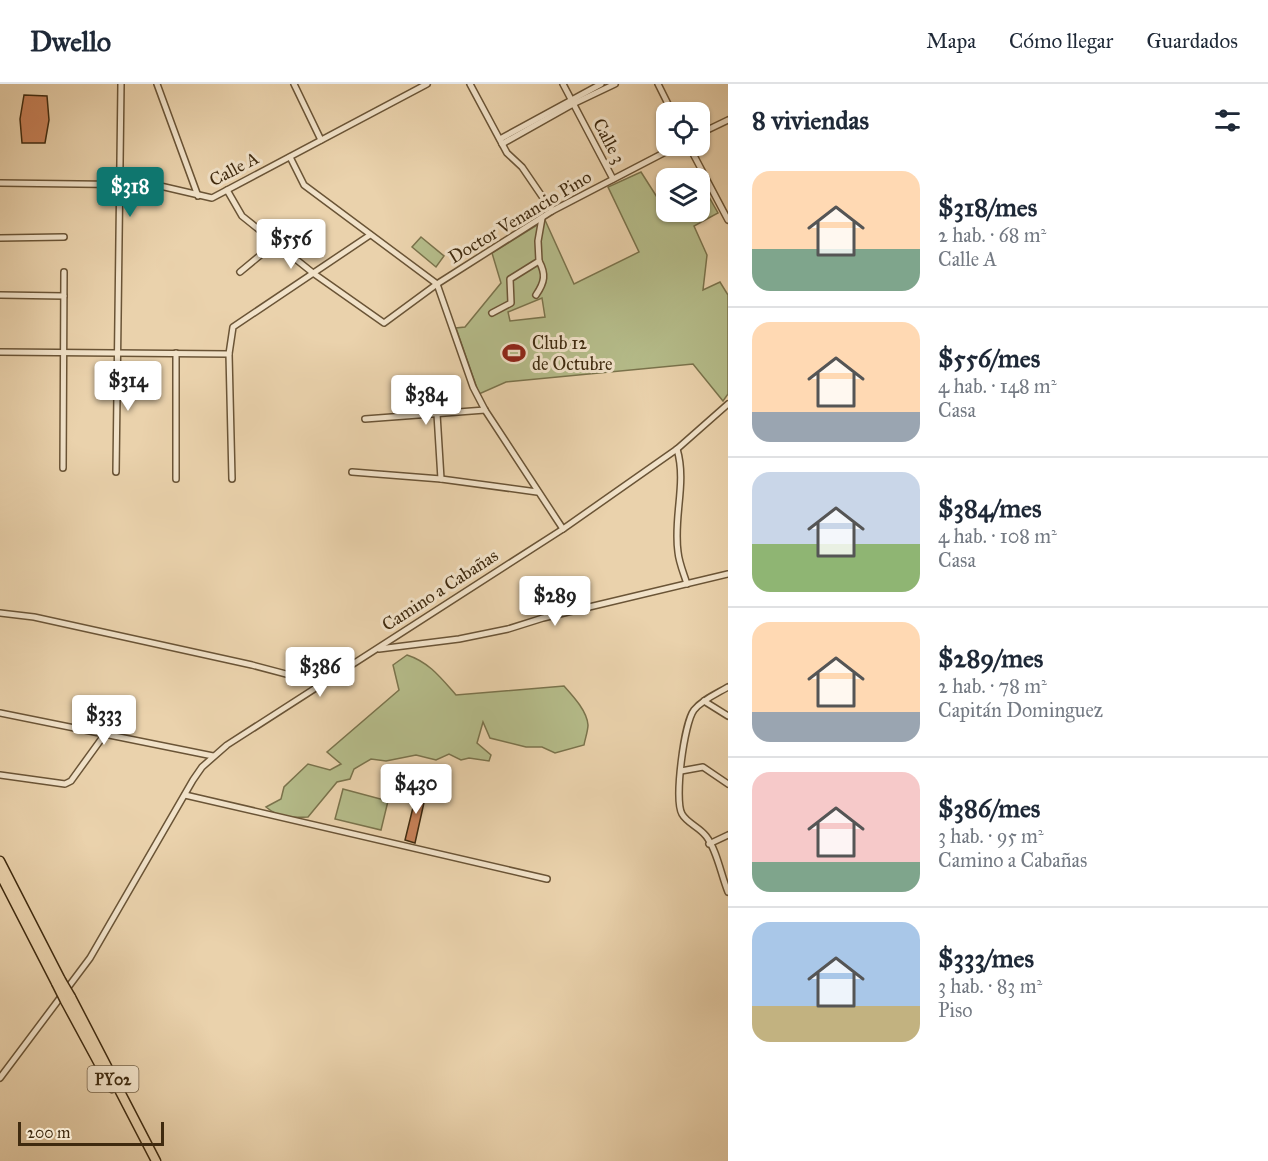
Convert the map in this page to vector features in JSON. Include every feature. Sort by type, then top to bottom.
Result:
[{"type":"highway","name":"PY02","points":[[0,861],[59,982]]},
{"type":"highway","name":"PY02","points":[[0,874],[156,1161]]},
{"type":"highway","name":"PY02","points":[[68,999],[149,1161]]},
{"type":"street","points":[[116,472],[121,84]]},
{"type":"street","points":[[157,84],[198,196]]},
{"type":"street","points":[[294,84],[321,140]]},
{"type":"street","name":"Calle A","points":[[0,183],[119,183],[165,186],[212,198],[428,84]]},
{"type":"street","points":[[470,84],[507,153],[522,166],[552,211]]},
{"type":"street","name":"Calle 3","points":[[563,84],[613,179]]},
{"type":"street","points":[[501,142],[601,84]]},
{"type":"street","points":[[572,102],[615,84]]},
{"type":"street","points":[[658,84],[667,102]]},
{"type":"street","points":[[710,129],[728,120]]},
{"type":"street","name":"Doctor Venancio Pino","points":[[313,273],[384,323],[436,284],[552,211],[658,156]]},
{"type":"street","points":[[694,156],[728,218]]},
{"type":"street","points":[[290,157],[303,185],[436,284],[473,387],[485,410],[563,529]]},
{"type":"street","points":[[227,190],[242,216],[313,273]]},
{"type":"street","points":[[536,295],[543,284],[545,271],[539,261],[538,241],[542,218]]},
{"type":"street","points":[[232,479],[229,354],[231,333],[238,322],[370,235]]},
{"type":"street","points":[[0,238],[64,237]]},
{"type":"street","points":[[240,272],[275,243]]},
{"type":"street","points":[[492,313],[511,303],[510,279],[539,261]]},
{"type":"street","points":[[63,468],[64,272]]},
{"type":"street","points":[[0,295],[64,296]]},
{"type":"street","points":[[0,352],[229,354]]},
{"type":"street","points":[[176,354],[176,479]]},
{"type":"street","name":"Camino a Cabañas","points":[[0,1078],[90,958],[202,767],[213,756],[321,683],[563,529],[676,449],[728,404]]},
{"type":"street","points":[[365,420],[485,410]]},
{"type":"street","points":[[437,414],[441,479]]},
{"type":"street","points":[[676,449],[681,469],[677,525],[678,553],[687,584]]},
{"type":"street","points":[[352,472],[441,479],[537,492]]},
{"type":"street","points":[[377,649],[438,642],[499,631],[728,574]]},
{"type":"street","points":[[0,613],[34,617],[252,665],[321,683]]},
{"type":"street","points":[[728,687],[704,701],[689,718],[679,802],[681,813],[695,825],[709,843],[728,892]]},
{"type":"street","points":[[704,701],[728,716]]},
{"type":"street","points":[[0,712],[213,756]]},
{"type":"street","points":[[0,775],[65,784],[71,781],[105,734]]},
{"type":"street","points":[[681,771],[703,767],[728,784]]},
{"type":"street","points":[[185,795],[547,879]]},
{"type":"street","points":[[709,843],[728,835]]},
{"type":"green space","points":[[641,172],[656,196],[656,222],[701,222],[694,226],[707,255],[703,290],[720,282],[728,295],[728,394],[723,401],[693,364],[506,382],[479,394],[456,328],[465,327],[501,283],[492,253],[545,220],[574,284],[639,252],[608,187]],"holes":[[[542,298],[545,317],[510,321],[508,312]]]},
{"type":"green space","points":[[710,199],[718,213],[710,217]]},
{"type":"green space","points":[[421,237],[444,256],[436,267],[412,247]]},
{"type":"green space","points":[[407,655],[428,666],[456,695],[564,686],[585,714],[588,727],[584,745],[555,753],[542,747],[526,747],[490,738],[483,722],[477,743],[491,755],[489,761],[469,758],[461,760],[449,754],[436,760],[416,755],[386,761],[371,759],[354,769],[350,779],[337,782],[308,817],[286,816],[266,807],[281,799],[284,787],[308,764],[330,770],[341,764],[327,752],[399,690],[393,665]]},
{"type":"green space","points":[[343,789],[388,801],[381,830],[335,819]]},
{"type":"building","points":[[24,95],[47,96],[49,120],[45,143],[22,143],[20,119]]},
{"type":"building","points":[[418,787],[427,789],[415,843],[405,840]]},
{"type":"place","name":"Club 12 de Octubre","points":[[514,353]]}]
